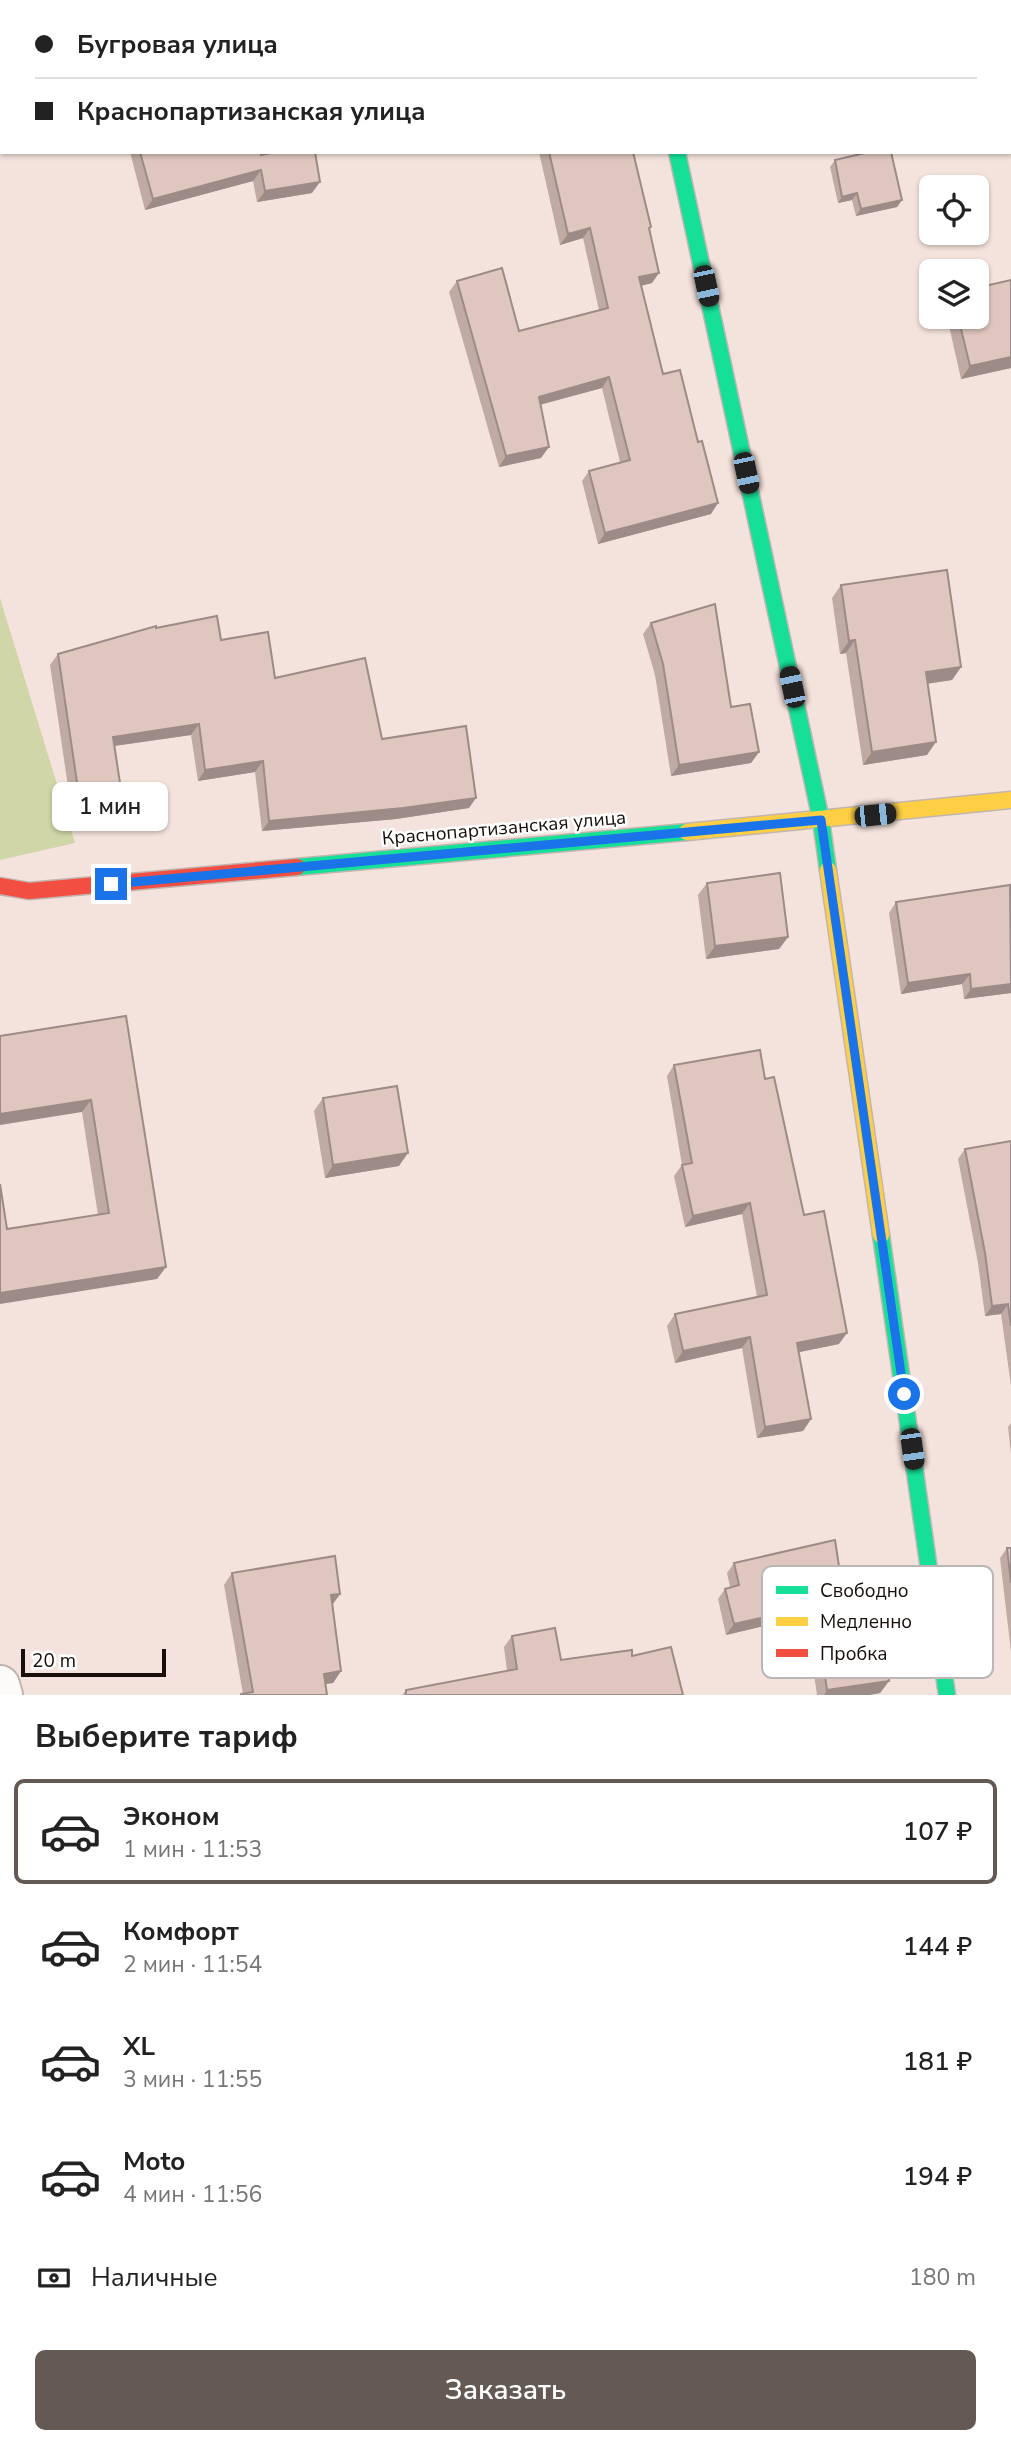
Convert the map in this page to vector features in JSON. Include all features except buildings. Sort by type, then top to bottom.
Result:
[{"type":"street","points":[[677,154],[821,820],[928,1566]]},
{"type":"street","name":"Краснопартизанская улица","points":[[0,886],[29,891],[821,820],[1011,800]]},
{"type":"street","points":[[0,1685],[3,1695]]},
{"type":"green space","points":[[0,598],[75,843],[0,860]]},
{"type":"traffic: fast","points":[[677,154],[821,820],[828,870]]},
{"type":"traffic: fast","points":[[297,867],[687,832]]},
{"type":"traffic: fast","points":[[881,1235],[928,1566]]},
{"type":"traffic: fast","points":[[945,1678],[947,1695]]},
{"type":"traffic: slow","points":[[687,832],[1011,800]]},
{"type":"traffic: slow","points":[[828,870],[881,1235]]},
{"type":"traffic: jam","points":[[0,886],[29,891],[297,867]]},
{"type":"route","points":[[111,884],[821,820],[904,1394]]}]
